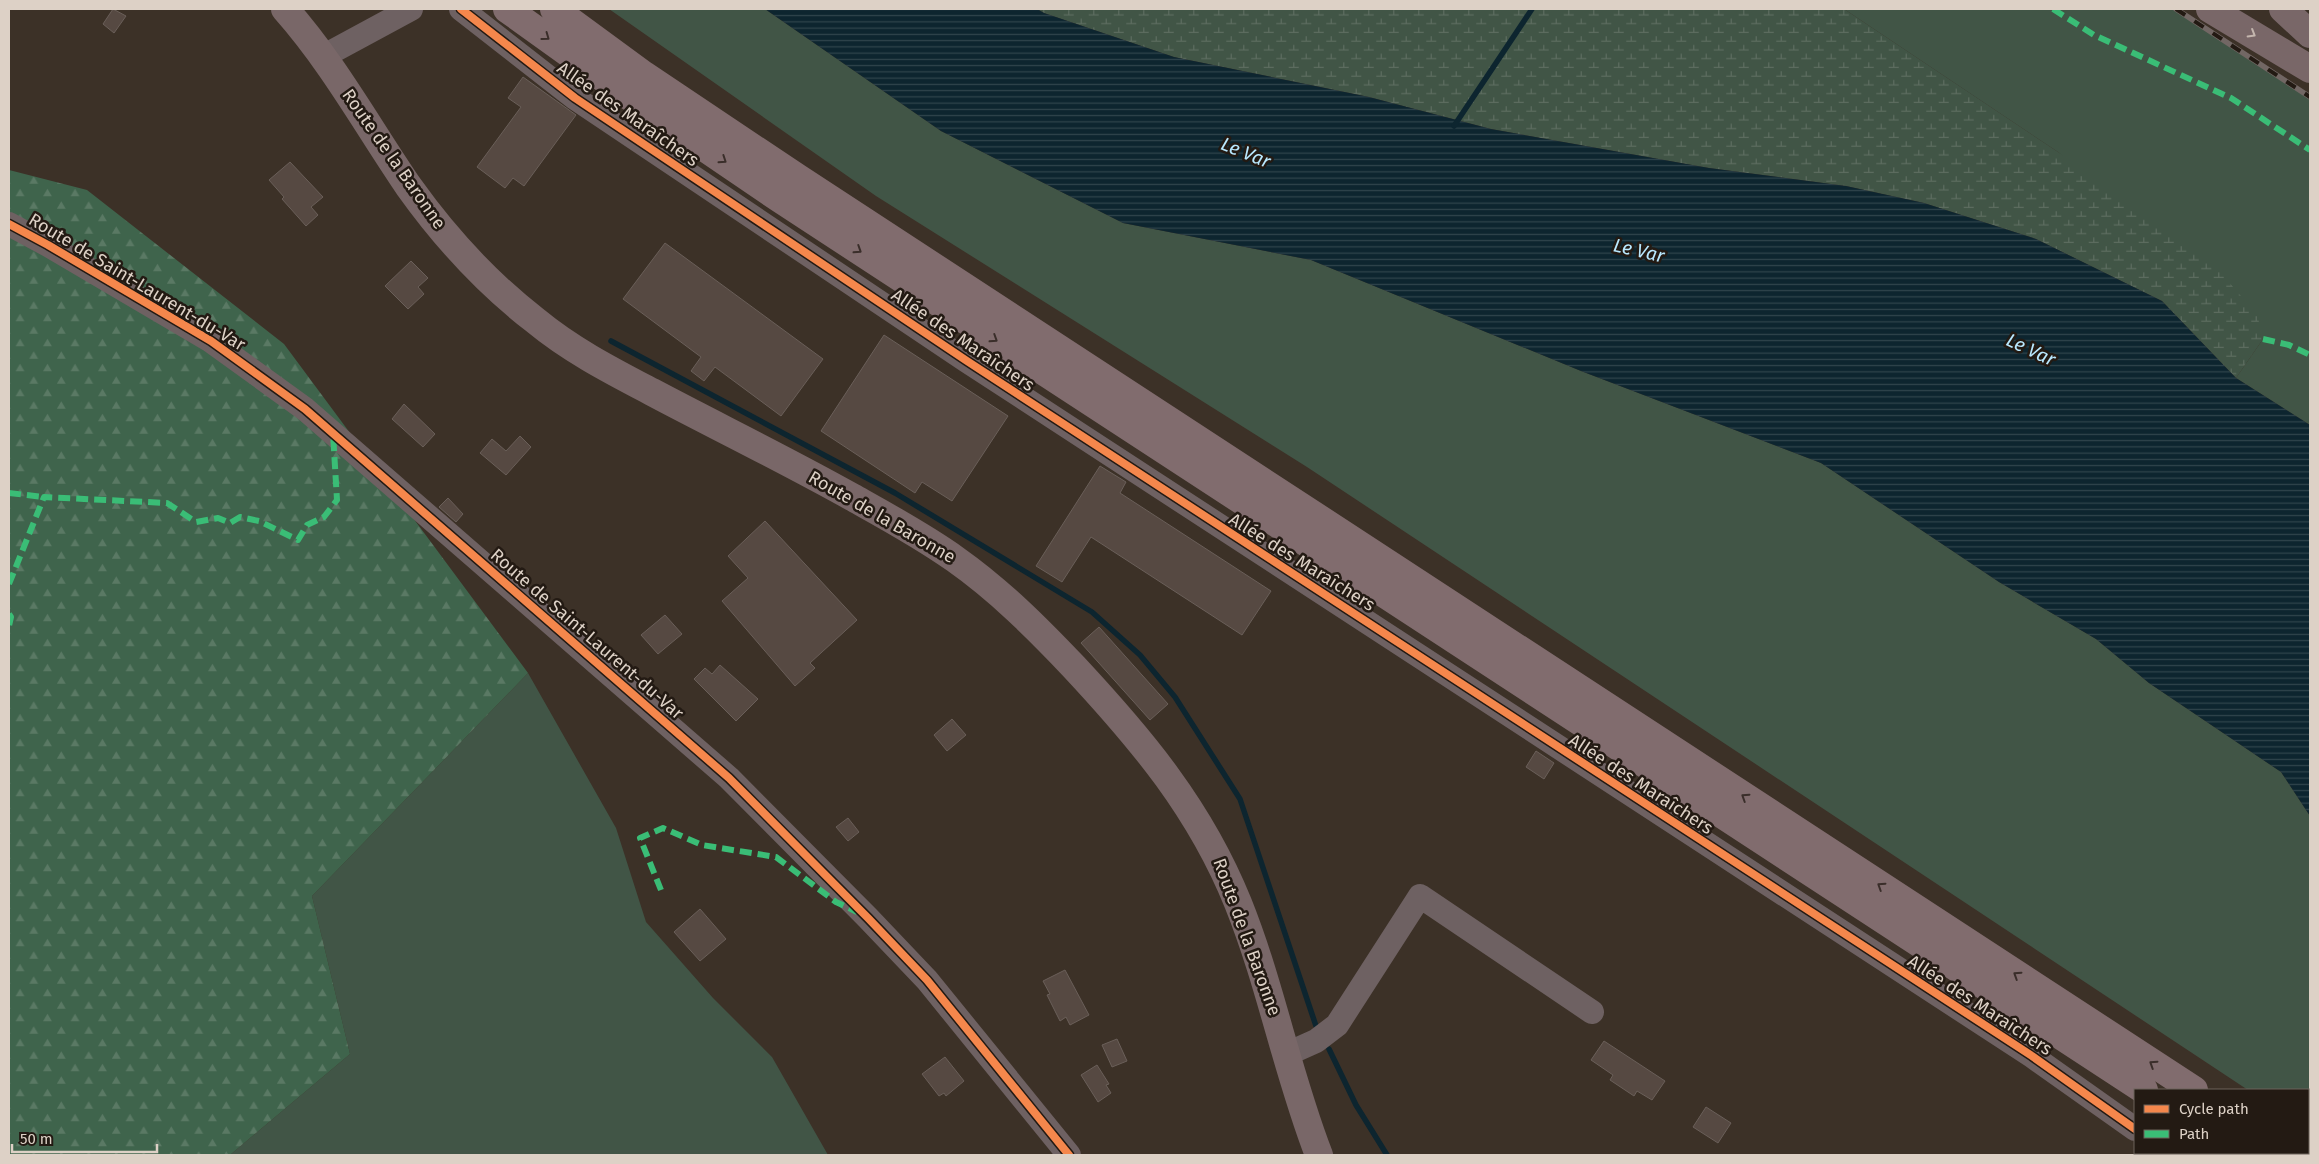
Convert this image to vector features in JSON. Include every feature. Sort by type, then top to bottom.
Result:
[{"type":"highway","points":[[507,9],[627,95],[780,199],[2142,1089]]},
{"type":"highway","points":[[554,9],[644,75],[798,178],[2192,1089]]},
{"type":"main road","name":"Route de la Baronne","points":[[285,9],[324,56],[410,188],[438,225],[476,265],[535,321],[598,364],[849,495],[947,554],[1033,624],[1145,744],[1201,825],[1239,904],[1271,997],[1308,1126],[1319,1155]]},
{"type":"main road","points":[[2210,9],[2310,69]]},
{"type":"main road","points":[[2283,9],[2310,34]]},
{"type":"street","points":[[324,56],[411,9]]},
{"type":"street","name":"Allée des Maraîchers","points":[[461,9],[576,98],[943,345],[1216,525],[1404,644],[1468,690],[2032,1056],[2134,1128]]},
{"type":"street","name":"Route de Saint-Laurent-du-Var","points":[[9,224],[211,341],[305,409],[728,778],[927,980],[1069,1155]]},
{"type":"street","points":[[1287,1054],[1316,1041],[1337,1025],[1420,896],[1592,1012]]},
{"type":"green space","points":[[609,9],[765,9],[941,131],[1123,223],[1311,260],[1581,371],[1821,463],[1999,582],[2096,639],[2149,683],[2281,772],[2310,816],[2310,1131],[2309,1089],[2246,1089],[1307,467],[876,196]]},
{"type":"green space","points":[[1037,9],[1844,9],[2058,152],[2210,261],[2257,314],[2263,339],[2236,378],[2162,301],[2036,239],[1924,203],[1846,186],[1709,168],[1491,129],[1369,97],[1174,57]]},
{"type":"green space","points":[[1844,9],[2176,9],[2310,97],[2310,425],[2236,378],[2263,339],[2058,152]]},
{"type":"green space","points":[[9,170],[87,190],[284,344],[528,673],[312,896],[350,1054],[230,1155],[9,1155]]},
{"type":"green space","points":[[528,673],[616,828],[646,922],[713,998],[772,1057],[828,1155],[230,1155],[350,1054],[312,896]]},
{"type":"water","name":"Le Var","points":[[765,9],[1037,9],[1174,57],[1369,97],[1491,129],[1709,168],[1846,186],[1924,203],[2036,239],[2162,301],[2236,378],[2310,425],[2310,816],[2281,772],[2149,683],[2096,639],[1999,582],[1821,463],[1581,371],[1311,260],[1123,223],[941,131]]},
{"type":"building","points":[[113,9],[126,16],[114,33],[103,24]]},
{"type":"building","points":[[523,77],[576,115],[524,186],[513,178],[505,188],[477,167],[521,107],[508,98]]},
{"type":"building","points":[[290,162],[323,197],[311,207],[318,215],[306,226],[282,199],[284,197],[269,180]]},
{"type":"building","points":[[665,243],[823,359],[781,416],[715,367],[704,381],[691,371],[701,357],[623,299]]},
{"type":"building","points":[[411,261],[428,278],[418,287],[424,294],[408,309],[385,286]]},
{"type":"building","points":[[884,335],[1008,416],[952,501],[922,482],[915,493],[821,431]]},
{"type":"building","points":[[404,404],[435,434],[423,447],[392,419]]},
{"type":"building","points":[[520,436],[531,447],[506,475],[480,453],[492,439],[506,451]]},
{"type":"building","points":[[1100,466],[1126,482],[1120,493],[1271,591],[1242,635],[1091,537],[1062,582],[1036,566]]},
{"type":"building","points":[[448,498],[463,514],[456,522],[439,507]]},
{"type":"building","points":[[765,521],[857,620],[810,663],[815,668],[795,686],[722,601],[748,578],[728,556]]},
{"type":"building","points":[[665,615],[682,634],[658,654],[641,635]]},
{"type":"building","points":[[1099,627],[1168,704],[1150,720],[1081,643]]},
{"type":"building","points":[[720,665],[758,699],[736,721],[694,679],[705,668],[712,674]]},
{"type":"building","points":[[952,719],[966,735],[947,751],[934,735]]},
{"type":"building","points":[[1536,751],[1554,763],[1544,779],[1526,767]]},
{"type":"building","points":[[848,818],[859,832],[848,841],[836,827]]},
{"type":"building","points":[[700,909],[726,939],[700,961],[674,932]]},
{"type":"building","points":[[1065,970],[1089,1015],[1070,1025],[1066,1017],[1060,1021],[1047,995],[1050,994],[1043,981]]},
{"type":"building","points":[[1117,1039],[1127,1061],[1112,1067],[1102,1045]]},
{"type":"building","points":[[1604,1041],[1665,1081],[1652,1100],[1637,1091],[1634,1096],[1610,1080],[1613,1075],[1591,1060]]},
{"type":"building","points":[[945,1057],[964,1081],[946,1096],[944,1093],[939,1096],[922,1074]]},
{"type":"building","points":[[1097,1065],[1109,1084],[1106,1085],[1111,1093],[1098,1102],[1081,1075]]},
{"type":"building","points":[[1706,1107],[1731,1123],[1718,1143],[1693,1127]]},
{"type":"waterway","points":[[1454,126],[1532,9]]},
{"type":"waterway","points":[[611,341],[895,493],[1092,612],[1140,655],[1175,697],[1240,799],[1316,1026]]},
{"type":"waterway","points":[[1329,1049],[1356,1105],[1387,1155]]},
{"type":"railway","points":[[2176,9],[2310,97]]},
{"type":"marked path","points":[[2053,9],[2094,35],[2231,98],[2310,150]]},
{"type":"marked path","points":[[2263,339],[2289,345],[2310,355]]},
{"type":"marked path","points":[[9,584],[44,497],[167,503],[196,522],[218,518],[230,523],[240,517],[259,521],[298,540],[307,525],[324,517],[337,500],[333,433]]},
{"type":"marked path","points":[[9,493],[44,497]]},
{"type":"marked path","points":[[9,614],[11,617],[9,626]]},
{"type":"marked path","points":[[661,890],[640,838],[663,828],[702,845],[776,857],[836,902],[857,912]]},
{"type":"cycle path","points":[[461,9],[575,98],[967,361],[2032,1056],[2134,1128]]},
{"type":"cycle path","points":[[9,224],[211,341],[305,409],[729,778],[927,980],[1069,1155]]}]
